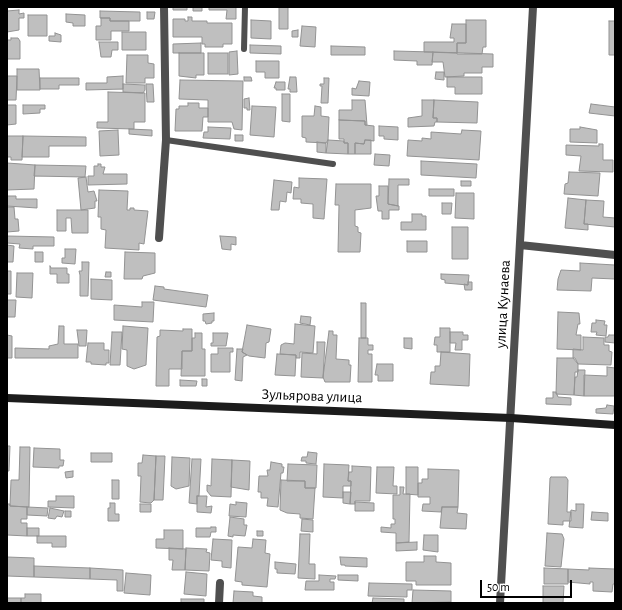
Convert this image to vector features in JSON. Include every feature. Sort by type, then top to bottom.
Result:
[{"type":"street","points":[[159,238],[166,140],[164,7]]},
{"type":"street","name":"улица Кунаева","points":[[500,603],[533,7]]},
{"type":"street","points":[[520,245],[615,255]]},
{"type":"street","name":"Зульярова улица","points":[[7,398],[511,418],[615,425]]},
{"type":"street","points":[[219,603],[220,583]]},
{"type":"lane","points":[[244,49],[245,7]]},
{"type":"lane","points":[[166,140],[333,164]]},
{"type":"building","points":[[173,7],[187,7],[187,10],[173,10]]},
{"type":"building","points":[[193,7],[202,7],[202,11],[193,11]]},
{"type":"building","points":[[209,7],[236,7],[236,19],[226,19],[227,10],[209,10]]},
{"type":"building","points":[[279,7],[288,7],[288,29],[279,29]]},
{"type":"building","points":[[19,10],[19,14],[24,13],[24,18],[19,18],[19,30],[7,32],[7,11]]},
{"type":"building","points":[[100,11],[140,12],[140,21],[110,21],[110,18],[100,18]]},
{"type":"building","points":[[147,12],[155,12],[154,19],[147,19]]},
{"type":"building","points":[[66,14],[85,15],[85,26],[73,26],[73,23],[66,22]]},
{"type":"building","points":[[28,15],[47,15],[47,36],[28,36]]},
{"type":"building","points":[[188,17],[192,17],[192,21],[207,21],[207,23],[232,23],[232,44],[223,44],[223,47],[205,47],[205,44],[202,44],[202,37],[173,37],[173,19],[185,19],[185,21],[188,21]]},
{"type":"building","points":[[101,18],[110,18],[110,21],[129,21],[129,31],[111,31],[111,40],[96,40],[96,26],[101,26]]},
{"type":"building","points":[[251,20],[271,21],[271,39],[251,38]]},
{"type":"building","points":[[466,20],[486,20],[486,47],[483,47],[482,54],[457,54],[457,43],[466,43]]},
{"type":"building","points":[[609,21],[615,21],[615,55],[609,55]]},
{"type":"building","points":[[452,24],[466,24],[466,43],[457,43],[457,53],[424,52],[424,42],[454,42],[454,38],[450,38]]},
{"type":"building","points":[[302,26],[316,27],[315,47],[300,46]]},
{"type":"building","points":[[298,30],[298,37],[292,37],[292,31]]},
{"type":"building","points":[[122,32],[146,32],[146,50],[122,50]]},
{"type":"building","points":[[55,33],[61,35],[61,42],[49,41],[49,36],[55,36]]},
{"type":"building","points":[[11,38],[18,38],[20,41],[20,59],[7,59],[7,40],[11,40]]},
{"type":"building","points":[[99,42],[118,42],[118,50],[112,50],[111,57],[101,57]]},
{"type":"building","points":[[201,43],[201,53],[173,53],[173,44]]},
{"type":"building","points":[[250,45],[281,46],[281,54],[250,53]]},
{"type":"building","points":[[331,46],[365,47],[365,55],[331,55]]},
{"type":"building","points":[[237,51],[238,74],[229,75],[229,52]]},
{"type":"building","points":[[394,51],[433,52],[432,65],[417,65],[417,61],[394,60]]},
{"type":"building","points":[[433,52],[493,54],[493,67],[482,67],[482,73],[464,73],[464,76],[445,77],[443,62],[432,62]]},
{"type":"building","points":[[179,53],[204,53],[204,75],[196,75],[196,78],[179,76]]},
{"type":"building","points":[[208,53],[228,53],[228,74],[208,74]]},
{"type":"building","points":[[127,55],[148,55],[148,63],[154,64],[154,78],[145,78],[145,83],[126,83]]},
{"type":"building","points":[[256,61],[279,61],[279,78],[265,78],[265,72],[256,72]]},
{"type":"building","points":[[17,69],[39,69],[40,90],[17,90]]},
{"type":"building","points":[[436,72],[444,72],[444,80],[435,79]]},
{"type":"building","points":[[7,76],[17,76],[16,100],[7,100]]},
{"type":"building","points":[[123,76],[123,89],[86,90],[86,83],[107,83],[107,77]]},
{"type":"building","points":[[244,77],[251,77],[252,81],[244,81]]},
{"type":"building","points":[[290,77],[296,77],[297,92],[290,92],[290,89],[288,89]]},
{"type":"building","points":[[447,77],[482,77],[482,94],[455,94],[455,87],[447,87]]},
{"type":"building","points":[[40,78],[79,78],[79,85],[59,85],[59,89],[40,89]]},
{"type":"building","points":[[324,78],[329,78],[328,103],[321,103],[322,86],[320,86],[320,84],[324,84]]},
{"type":"building","points":[[180,80],[243,81],[242,130],[234,129],[232,122],[208,122],[208,100],[179,99]]},
{"type":"building","points":[[359,81],[370,82],[369,96],[352,95],[352,88],[356,89]]},
{"type":"building","points":[[276,82],[285,82],[285,90],[276,90],[276,88],[274,88]]},
{"type":"building","points":[[123,84],[145,85],[145,90],[143,93],[123,92]]},
{"type":"building","points":[[146,84],[153,84],[154,102],[147,102]]},
{"type":"building","points":[[108,92],[145,93],[145,122],[134,122],[134,129],[97,128],[97,122],[108,122]]},
{"type":"building","points":[[282,94],[290,94],[290,122],[282,121]]},
{"type":"building","points":[[249,98],[250,110],[247,110],[247,108],[244,108],[244,99]]},
{"type":"building","points":[[352,100],[365,100],[367,125],[365,125],[365,121],[339,120],[339,110],[352,110]]},
{"type":"building","points":[[422,100],[434,100],[433,118],[437,118],[437,122],[435,122],[434,126],[408,127],[408,118],[422,116]]},
{"type":"building","points":[[434,100],[478,102],[477,123],[437,122],[437,118],[433,118]]},
{"type":"building","points":[[188,103],[199,103],[199,108],[208,108],[208,117],[203,117],[202,131],[175,131],[176,109],[179,109],[179,106],[188,106]]},
{"type":"building","points":[[591,104],[615,107],[615,116],[589,113]]},
{"type":"building","points":[[7,105],[16,105],[16,124],[7,125]]},
{"type":"building","points":[[23,105],[45,105],[45,109],[40,109],[40,113],[23,114]]},
{"type":"building","points":[[252,106],[276,107],[274,137],[250,135]]},
{"type":"building","points":[[315,106],[321,107],[321,116],[329,117],[328,140],[326,143],[306,142],[306,138],[302,137],[302,116],[314,116]]},
{"type":"building","points":[[339,120],[365,121],[365,125],[374,126],[374,141],[365,140],[364,144],[355,143],[355,154],[348,154],[348,143],[344,143],[344,139],[339,139]]},
{"type":"building","points":[[379,126],[398,127],[398,140],[384,139],[384,136],[379,136]]},
{"type":"building","points":[[208,127],[231,128],[230,139],[203,138],[204,132],[208,132]]},
{"type":"building","points":[[580,127],[597,130],[597,143],[570,142],[570,129],[580,129]]},
{"type":"building","points":[[129,129],[152,130],[152,136],[129,134]]},
{"type":"building","points":[[118,130],[119,155],[100,156],[99,131]]},
{"type":"building","points":[[462,130],[481,131],[479,160],[407,156],[408,140],[422,141],[422,138],[431,139],[431,132],[461,134]]},
{"type":"building","points":[[235,135],[243,135],[243,141],[235,141]]},
{"type":"building","points":[[7,136],[23,136],[22,160],[11,160],[11,157],[7,157]]},
{"type":"building","points":[[23,136],[86,137],[86,146],[49,146],[49,157],[22,157]]},
{"type":"building","points":[[328,140],[344,141],[344,143],[348,143],[348,154],[326,153]]},
{"type":"building","points":[[365,140],[371,140],[371,154],[355,154],[355,143],[364,144]]},
{"type":"building","points":[[317,142],[326,143],[326,153],[317,152]]},
{"type":"building","points":[[599,144],[603,144],[603,160],[613,160],[613,172],[579,171],[581,156],[566,155],[566,145],[599,146]]},
{"type":"building","points":[[375,154],[390,155],[389,166],[374,165]]},
{"type":"building","points":[[421,161],[477,164],[476,178],[421,175]]},
{"type":"building","points":[[7,163],[35,165],[34,189],[7,190]]},
{"type":"building","points":[[98,164],[101,164],[101,167],[105,167],[103,174],[127,174],[127,184],[88,185],[88,176],[94,176],[94,166],[98,166]]},
{"type":"building","points":[[35,165],[86,166],[85,177],[34,176]]},
{"type":"building","points":[[569,172],[600,173],[598,196],[564,194],[565,184],[568,183]]},
{"type":"building","points":[[86,177],[88,192],[94,191],[97,201],[95,201],[95,208],[81,210],[78,178]]},
{"type":"building","points":[[299,178],[327,179],[324,219],[313,218],[313,204],[301,203],[301,199],[293,199],[294,187],[299,188]]},
{"type":"building","points":[[389,179],[409,179],[409,185],[398,185],[398,206],[388,204]]},
{"type":"building","points":[[274,180],[292,182],[291,193],[287,192],[286,202],[280,201],[279,210],[271,210]]},
{"type":"building","points":[[461,181],[471,181],[471,186],[461,186]]},
{"type":"building","points":[[336,184],[371,184],[371,208],[355,210],[355,226],[358,227],[358,232],[361,233],[360,252],[338,252],[339,205],[335,205]]},
{"type":"building","points":[[379,186],[388,186],[388,204],[399,206],[399,210],[389,210],[389,219],[382,219],[382,211],[378,211],[376,196],[379,196]]},
{"type":"building","points":[[429,189],[454,189],[454,196],[429,196]]},
{"type":"building","points":[[99,190],[128,191],[127,210],[134,208],[134,210],[148,211],[144,244],[139,243],[139,250],[105,248],[106,230],[101,229],[101,217],[98,217]]},
{"type":"building","points":[[456,193],[474,193],[474,219],[455,218]]},
{"type":"building","points":[[7,196],[16,196],[16,199],[37,199],[37,208],[7,206]]},
{"type":"building","points":[[568,198],[586,200],[584,224],[588,224],[588,230],[565,228]]},
{"type":"building","points":[[586,200],[604,201],[603,217],[615,218],[615,227],[584,224]]},
{"type":"building","points":[[442,203],[452,203],[451,214],[442,214]]},
{"type":"building","points":[[7,207],[14,207],[15,219],[18,219],[19,231],[7,232]]},
{"type":"building","points":[[57,210],[88,210],[88,233],[72,233],[71,218],[66,218],[66,231],[57,231]]},
{"type":"building","points":[[412,214],[422,214],[422,216],[426,216],[426,230],[401,230],[401,222],[412,222]]},
{"type":"building","points":[[452,227],[468,227],[468,259],[452,259]]},
{"type":"building","points":[[7,236],[54,237],[54,246],[33,246],[33,249],[19,248],[20,244],[7,243]]},
{"type":"building","points":[[220,236],[236,237],[236,245],[231,244],[231,250],[222,249]]},
{"type":"building","points":[[407,241],[427,241],[427,252],[407,252]]},
{"type":"building","points":[[7,245],[14,246],[13,262],[7,262]]},
{"type":"building","points":[[65,249],[76,249],[75,264],[62,263],[62,258],[65,258]]},
{"type":"building","points":[[35,252],[43,252],[43,262],[35,262]]},
{"type":"building","points":[[125,252],[155,253],[155,273],[143,276],[142,279],[124,279]]},
{"type":"building","points":[[82,262],[89,262],[88,296],[80,296],[79,271],[82,271]]},
{"type":"building","points":[[580,263],[615,265],[615,279],[592,278],[591,291],[557,290],[561,270],[580,271]]},
{"type":"building","points":[[50,266],[51,268],[67,268],[69,283],[57,283],[57,274],[50,274]]},
{"type":"building","points":[[7,271],[11,271],[11,294],[7,294]]},
{"type":"building","points":[[106,272],[111,272],[111,277],[105,277]]},
{"type":"building","points":[[17,273],[33,273],[32,298],[16,297]]},
{"type":"building","points":[[441,274],[469,275],[468,285],[445,283],[445,280],[441,279]]},
{"type":"building","points":[[91,279],[112,280],[112,300],[91,299]]},
{"type":"building","points":[[468,282],[472,282],[472,290],[465,290],[464,284],[468,285]]},
{"type":"building","points":[[155,286],[164,287],[164,289],[208,295],[206,307],[153,300]]},
{"type":"building","points":[[7,300],[16,300],[15,317],[7,317]]},
{"type":"building","points":[[142,302],[154,302],[153,322],[114,320],[114,305],[142,307]]},
{"type":"building","points":[[361,303],[366,303],[366,338],[361,338]]},
{"type":"building","points":[[558,312],[579,313],[580,324],[578,324],[576,335],[581,335],[581,350],[557,349]]},
{"type":"building","points":[[214,313],[214,321],[212,321],[212,323],[206,324],[205,321],[203,321],[203,314]]},
{"type":"building","points":[[301,316],[311,317],[310,325],[300,323]]},
{"type":"building","points":[[596,320],[605,321],[604,325],[607,325],[606,336],[596,335],[597,332],[591,332],[592,323],[596,323]]},
{"type":"building","points":[[295,324],[315,326],[313,353],[300,352],[300,358],[296,358],[296,355],[280,354],[281,345],[285,343],[294,344]]},
{"type":"building","points":[[247,325],[271,329],[269,342],[266,343],[265,358],[249,356],[242,352]]},
{"type":"building","points":[[59,326],[64,326],[64,344],[78,344],[78,358],[15,358],[15,348],[49,349],[49,346],[58,344]]},
{"type":"building","points":[[123,326],[148,328],[146,365],[134,369],[127,366],[127,350],[122,349]]},
{"type":"building","points":[[440,328],[450,328],[450,352],[437,352],[437,345],[434,345],[435,337],[440,337]]},
{"type":"building","points":[[183,329],[192,329],[192,351],[182,351],[182,369],[169,369],[169,386],[156,386],[157,337],[160,336],[160,330],[183,331]]},
{"type":"building","points":[[77,330],[87,330],[86,346],[79,346]]},
{"type":"building","points":[[329,331],[333,331],[333,335],[337,335],[336,359],[349,360],[349,365],[351,365],[350,382],[325,382],[323,377]]},
{"type":"building","points":[[112,332],[122,332],[120,365],[110,365]]},
{"type":"building","points":[[450,332],[463,332],[463,335],[468,335],[468,340],[462,340],[462,350],[455,350],[456,343],[450,343]]},
{"type":"building","points":[[195,333],[202,333],[202,349],[205,349],[205,376],[181,376],[182,351],[192,351],[192,338],[195,338]]},
{"type":"building","points":[[213,333],[228,333],[226,346],[211,346],[211,343],[213,343]]},
{"type":"building","points":[[7,335],[12,336],[12,358],[7,358]]},
{"type":"building","points":[[609,335],[615,335],[615,343],[605,342],[605,337],[608,337]]},
{"type":"building","points":[[583,337],[604,338],[604,345],[609,345],[609,351],[612,352],[611,365],[578,364],[573,358],[573,349],[583,350]]},
{"type":"building","points":[[359,338],[368,338],[368,345],[373,345],[373,350],[368,350],[368,354],[372,354],[372,382],[358,382]]},
{"type":"building","points":[[404,338],[412,338],[412,349],[404,348]]},
{"type":"building","points":[[317,342],[325,342],[323,378],[301,377],[302,353],[317,354]]},
{"type":"building","points":[[88,343],[104,343],[104,350],[109,350],[109,363],[106,363],[106,365],[91,364],[91,362],[86,362]]},
{"type":"building","points":[[218,348],[233,348],[233,352],[230,352],[230,372],[211,372],[211,354],[218,354]]},
{"type":"building","points":[[237,349],[243,349],[242,352],[247,355],[243,357],[242,381],[235,380]]},
{"type":"building","points":[[441,352],[470,354],[469,386],[430,384],[431,372],[435,372],[435,366],[440,366]]},
{"type":"building","points":[[277,354],[296,355],[295,376],[275,375]]},
{"type":"building","points":[[557,358],[575,358],[578,364],[578,372],[575,372],[574,395],[556,394]]},
{"type":"building","points":[[377,364],[393,364],[393,381],[378,381],[378,375],[375,375]]},
{"type":"building","points":[[607,367],[615,368],[615,396],[584,396],[584,375],[607,376]]},
{"type":"building","points":[[578,370],[585,370],[584,396],[574,395],[575,377],[577,377]]},
{"type":"building","points":[[202,379],[207,379],[207,386],[202,386]]},
{"type":"building","points":[[180,380],[197,381],[196,386],[180,386]]},
{"type":"building","points":[[553,392],[556,392],[558,397],[571,398],[571,405],[546,404],[546,398],[553,398]]},
{"type":"building","points":[[607,405],[614,406],[613,414],[596,413],[596,409],[606,408]]},
{"type":"building","points":[[7,446],[10,446],[9,471],[7,471]]},
{"type":"building","points":[[20,447],[30,447],[29,507],[10,506],[11,480],[19,480]]},
{"type":"building","points":[[34,448],[60,449],[60,460],[64,460],[63,466],[59,466],[59,468],[33,467]]},
{"type":"building","points":[[308,452],[317,453],[316,464],[301,461],[302,457],[307,457]]},
{"type":"building","points":[[91,453],[112,453],[112,462],[91,462]]},
{"type":"building","points":[[143,455],[156,456],[154,500],[151,503],[140,502],[141,476],[138,476],[138,463],[142,463]]},
{"type":"building","points":[[156,456],[165,456],[163,500],[154,500]]},
{"type":"building","points":[[172,457],[190,458],[189,486],[176,489],[171,486]]},
{"type":"building","points":[[192,459],[201,459],[199,496],[197,496],[197,504],[189,503]]},
{"type":"building","points":[[212,459],[232,460],[231,497],[211,496],[207,491],[207,485],[211,486]]},
{"type":"building","points":[[232,460],[250,461],[249,490],[231,487]]},
{"type":"building","points":[[271,462],[282,464],[282,467],[284,467],[283,473],[281,473],[278,507],[267,506],[268,498],[261,498],[261,492],[258,492],[259,476],[268,476],[267,470],[270,470]]},
{"type":"building","points":[[288,464],[317,465],[316,488],[305,488],[305,481],[287,481]]},
{"type":"building","points":[[324,464],[349,465],[348,481],[351,481],[351,486],[343,486],[343,498],[323,497]]},
{"type":"building","points":[[352,466],[371,467],[370,501],[355,501],[355,504],[350,504],[351,481],[348,481],[349,472],[352,472]]},
{"type":"building","points":[[377,467],[394,467],[393,486],[397,486],[397,494],[376,493]]},
{"type":"building","points":[[406,467],[418,467],[418,495],[406,494]]},
{"type":"building","points":[[428,469],[459,470],[458,507],[442,507],[441,512],[422,511],[423,504],[430,504],[430,497],[418,497],[418,483],[422,483],[422,479],[428,479]]},
{"type":"building","points":[[73,471],[73,477],[66,478],[65,472]]},
{"type":"building","points":[[551,477],[566,477],[568,480],[567,512],[571,512],[571,521],[563,521],[563,525],[548,524]]},
{"type":"building","points":[[112,480],[119,480],[119,499],[112,499]]},
{"type":"building","points":[[281,480],[305,481],[305,488],[315,488],[313,519],[300,518],[300,514],[287,513],[280,510]]},
{"type":"building","points":[[400,487],[404,487],[403,494],[410,494],[409,542],[396,543],[396,533],[381,532],[381,527],[391,528],[391,524],[395,524],[395,519],[393,519],[393,495],[400,495]]},
{"type":"building","points":[[343,492],[351,492],[350,504],[343,503]]},
{"type":"building","points":[[56,496],[74,496],[74,508],[48,507],[48,501],[56,501]]},
{"type":"building","points":[[197,496],[207,496],[206,507],[212,506],[211,513],[197,512]]},
{"type":"building","points":[[236,502],[247,503],[246,517],[229,516],[230,504],[236,505]]},
{"type":"building","points":[[355,502],[374,503],[374,511],[355,511]]},
{"type":"building","points":[[110,503],[115,503],[115,514],[119,514],[119,521],[108,521],[108,508],[110,508]]},
{"type":"building","points":[[7,504],[10,504],[10,506],[27,507],[27,519],[21,519],[21,523],[27,523],[27,536],[7,535]]},
{"type":"building","points":[[140,504],[151,504],[151,512],[140,512]]},
{"type":"building","points":[[576,504],[584,504],[583,528],[569,527],[571,510],[576,511]]},
{"type":"building","points":[[27,507],[48,508],[47,516],[27,515]]},
{"type":"building","points":[[442,507],[458,507],[457,513],[467,514],[466,529],[440,528]]},
{"type":"building","points":[[50,508],[64,511],[62,517],[57,516],[55,519],[48,518]]},
{"type":"building","points":[[65,511],[71,511],[71,517],[65,517]]},
{"type":"building","points":[[592,512],[608,513],[608,521],[591,520]]},
{"type":"building","points":[[230,517],[244,519],[244,525],[247,525],[245,536],[228,536]]},
{"type":"building","points":[[302,519],[313,520],[313,532],[301,531]]},
{"type":"building","points":[[216,527],[216,532],[211,532],[210,537],[196,537],[196,528]]},
{"type":"building","points":[[27,528],[39,528],[39,536],[27,536]]},
{"type":"building","points":[[164,530],[183,530],[183,549],[156,548],[156,539],[164,539]]},
{"type":"building","points":[[257,531],[263,531],[263,536],[257,536]]},
{"type":"building","points":[[547,533],[562,534],[564,539],[561,567],[545,566]]},
{"type":"building","points":[[300,534],[310,534],[309,564],[315,564],[315,579],[298,578]]},
{"type":"building","points":[[424,535],[438,535],[438,552],[423,550]]},
{"type":"building","points":[[37,536],[66,536],[66,547],[52,547],[52,543],[37,543]]},
{"type":"building","points":[[213,539],[232,540],[231,568],[222,567],[222,561],[211,560]]},
{"type":"building","points":[[253,539],[266,540],[265,553],[270,554],[267,587],[242,585],[242,582],[235,581],[238,547],[252,548]]},
{"type":"building","points":[[417,542],[417,550],[396,551],[396,543]]},
{"type":"building","points":[[169,548],[186,549],[185,570],[172,570],[173,560],[169,560]]},
{"type":"building","points":[[186,548],[207,549],[206,552],[210,553],[209,571],[185,570]]},
{"type":"building","points":[[424,556],[436,556],[436,562],[451,563],[451,585],[416,585],[416,581],[406,581],[406,562],[424,562]]},
{"type":"building","points":[[7,557],[34,558],[34,577],[7,576]]},
{"type":"building","points":[[340,557],[367,558],[367,567],[341,565]]},
{"type":"building","points":[[275,562],[296,564],[295,574],[277,573],[277,569],[275,569]]},
{"type":"building","points":[[34,566],[90,568],[90,579],[34,577]]},
{"type":"building","points":[[90,568],[123,570],[123,591],[117,591],[117,580],[90,579]]},
{"type":"building","points":[[544,568],[568,569],[568,584],[544,584]]},
{"type":"building","points":[[589,568],[615,569],[615,584],[613,584],[612,592],[593,591],[593,582],[590,582],[590,584],[568,582],[568,569],[589,570]]},
{"type":"building","points":[[186,572],[207,574],[206,596],[184,594]]},
{"type":"building","points":[[126,573],[151,575],[150,595],[124,593]]},
{"type":"building","points":[[319,575],[336,576],[335,579],[330,579],[330,582],[334,582],[334,590],[305,590],[306,581],[319,581]]},
{"type":"building","points":[[338,575],[358,575],[358,581],[338,580]]},
{"type":"building","points":[[369,583],[412,584],[412,590],[407,590],[407,597],[368,596]]},
{"type":"building","points":[[543,586],[564,586],[563,603],[543,603]]},
{"type":"building","points":[[413,590],[451,591],[451,602],[412,603]]},
{"type":"building","points":[[234,591],[253,592],[253,596],[262,597],[262,603],[233,603]]},
{"type":"building","points":[[25,594],[41,594],[41,603],[21,603],[21,598],[25,598]]},
{"type":"building","points":[[7,598],[21,598],[21,603],[7,603]]},
{"type":"building","points":[[373,598],[404,599],[404,603],[372,603]]},
{"type":"building","points":[[181,599],[204,599],[204,603],[181,603]]}]
